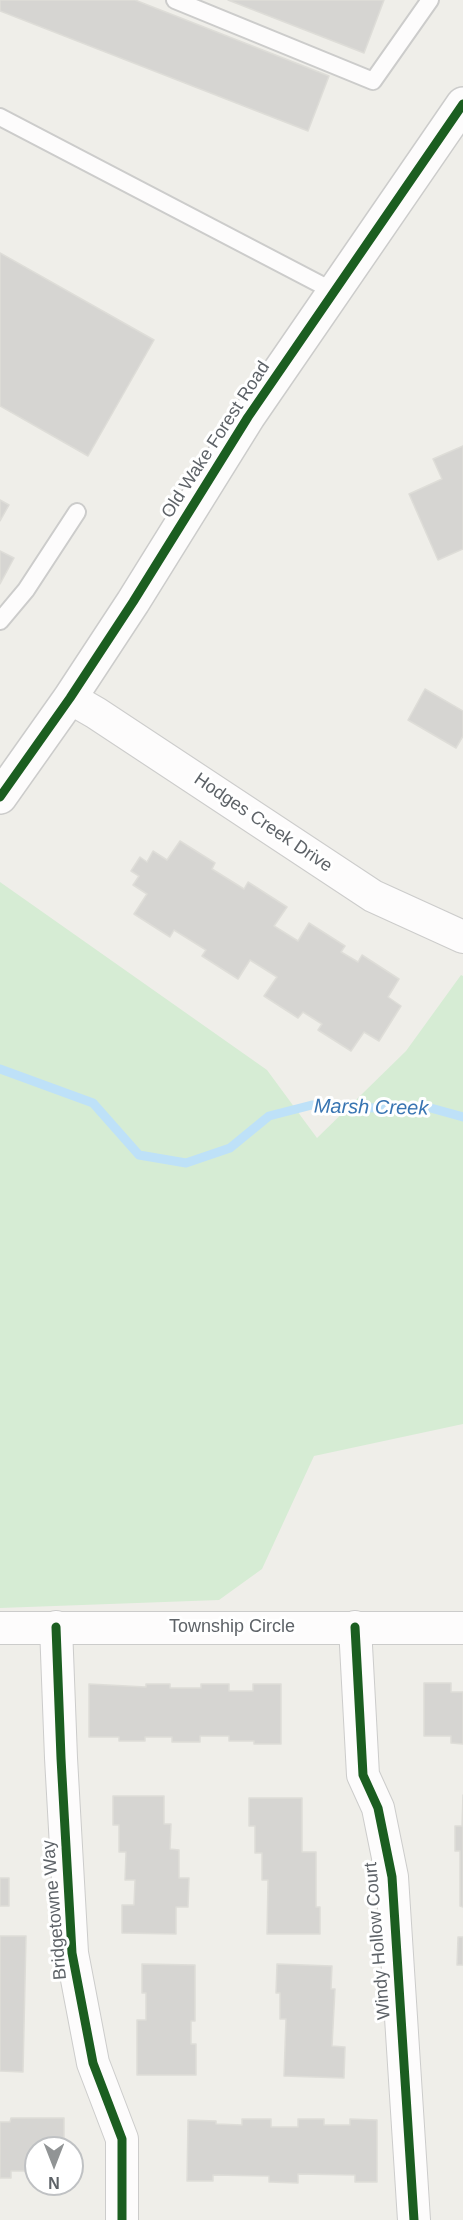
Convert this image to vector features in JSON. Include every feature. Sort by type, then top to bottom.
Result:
[{"type":"street","name":"Old Wake Forest Road","points":[[0,797],[70,698],[133,602],[248,417],[463,104]]},
{"type":"street","name":"Hodges Creek Drive","points":[[70,698],[106,719],[373,896],[463,937]]},
{"type":"street","name":"Township Circle","points":[[0,1628],[355,1626],[463,1628]]},
{"type":"street","name":"Windy Hollow Court","points":[[355,1626],[363,1775],[378,1808],[392,1877],[414,2220]]},
{"type":"street","name":"Bridgetowne Way","points":[[56,1627],[72,1953],[93,2063],[122,2139],[122,2220]]},
{"type":"lane","points":[[175,0],[373,81],[430,0]]},
{"type":"lane","points":[[0,117],[335,292]]},
{"type":"lane","points":[[0,621],[26,590],[77,513]]},
{"type":"green space","points":[[0,882],[267,1070],[317,1138],[406,1051],[461,975],[463,976],[463,1424],[314,1456],[262,1569],[219,1600],[0,1608]]},
{"type":"building","points":[[0,0],[135,0],[329,76],[308,131],[0,11]]},
{"type":"building","points":[[228,0],[384,0],[364,53]]},
{"type":"building","points":[[0,253],[154,340],[88,456],[0,406]]},
{"type":"building","points":[[463,446],[463,549],[438,560],[409,494],[442,479],[433,459]]},
{"type":"building","points":[[0,500],[9,505],[0,521]]},
{"type":"building","points":[[0,551],[14,558],[0,584]]},
{"type":"building","points":[[425,689],[463,711],[463,736],[456,748],[408,720]]},
{"type":"building","points":[[180,841],[215,863],[212,869],[244,889],[248,882],[287,907],[274,926],[298,941],[309,923],[345,946],[341,952],[358,962],[362,955],[399,979],[388,997],[401,1006],[379,1041],[364,1032],[351,1051],[318,1030],[322,1024],[303,1012],[298,1018],[264,996],[277,977],[250,960],[238,979],[202,956],[206,950],[174,930],[170,937],[134,914],[147,894],[133,885],[139,876],[131,871],[140,857],[147,862],[153,851],[167,860]]},
{"type":"building","points":[[424,1683],[451,1683],[451,1692],[463,1692],[463,1744],[451,1743],[451,1736],[424,1736]]},
{"type":"building","points":[[89,1684],[146,1687],[146,1684],[170,1684],[170,1688],[201,1688],[201,1684],[229,1684],[229,1691],[253,1691],[253,1684],[281,1684],[281,1744],[229,1741],[229,1736],[200,1736],[200,1742],[172,1742],[172,1737],[145,1737],[145,1741],[119,1741],[119,1737],[89,1737]]},
{"type":"building","points":[[463,1795],[463,1907],[460,1906],[460,1851],[455,1851],[455,1826],[462,1826]]},
{"type":"building","points":[[113,1796],[164,1796],[164,1824],[171,1824],[170,1849],[179,1850],[179,1878],[189,1878],[188,1907],[176,1907],[176,1934],[122,1933],[122,1905],[134,1905],[135,1880],[125,1880],[126,1852],[119,1852],[119,1825],[113,1825]]},
{"type":"building","points":[[249,1798],[302,1798],[302,1852],[316,1852],[316,1907],[320,1907],[320,1934],[267,1934],[268,1880],[262,1880],[262,1853],[255,1853],[255,1826],[249,1826]]},
{"type":"building","points":[[0,1878],[9,1878],[9,1906],[0,1906]]},
{"type":"building","points":[[0,1936],[26,1936],[23,2072],[0,2071]]},
{"type":"building","points":[[458,1937],[463,1937],[463,1965],[457,1965]]},
{"type":"building","points":[[142,1964],[195,1965],[195,2021],[191,2021],[191,2044],[196,2044],[196,2075],[137,2075],[137,2020],[146,2020],[146,1993],[142,1993]]},
{"type":"building","points":[[277,1964],[332,1966],[331,1989],[335,1989],[332,2046],[345,2047],[344,2078],[284,2076],[286,2019],[280,2019],[280,1993],[276,1993]]},
{"type":"building","points":[[11,2118],[64,2118],[64,2136],[24,2136],[24,2171],[11,2171],[11,2178],[0,2178],[0,2122],[10,2122]]},
{"type":"building","points":[[242,2119],[271,2119],[271,2127],[298,2127],[298,2119],[324,2119],[324,2125],[350,2125],[350,2119],[377,2120],[377,2182],[355,2182],[355,2175],[298,2174],[298,2183],[269,2182],[269,2176],[213,2175],[213,2181],[187,2181],[188,2120],[242,2125]]},
{"type":"waterway","name":"Marsh Creek","points":[[0,1069],[93,1103],[139,1155],[186,1163],[230,1148],[269,1116],[312,1105],[361,1108],[427,1107],[463,1117]]},
{"type":"cycle path","points":[[0,797],[70,698],[133,602],[248,417],[463,104]]},
{"type":"cycle path","points":[[56,1627],[72,1953],[93,2063],[122,2139],[122,2220]]},
{"type":"cycle path","points":[[355,1627],[363,1775],[378,1808],[392,1877],[414,2220]]}]
